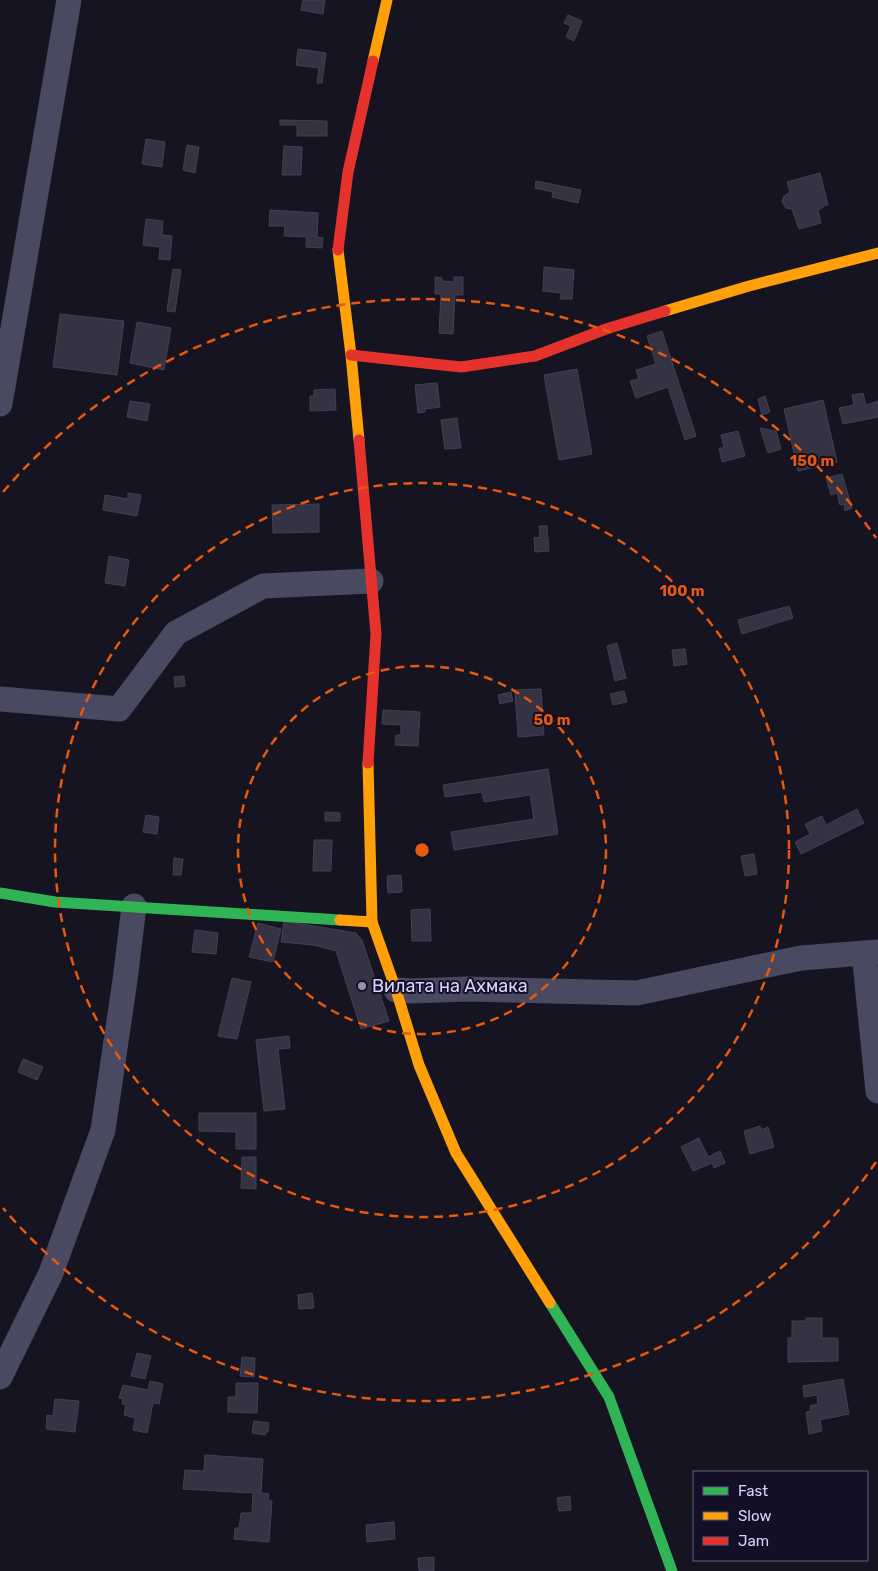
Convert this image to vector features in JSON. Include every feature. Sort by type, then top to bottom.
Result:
[{"type":"street","points":[[0,404],[69,0]]},
{"type":"street","points":[[387,0],[348,172],[337,254],[351,355],[376,634],[368,754],[372,922],[396,990],[419,1065],[456,1153],[609,1397],[672,1571]]},
{"type":"street","points":[[351,355],[461,367],[535,356],[606,328],[749,286],[878,253]]},
{"type":"street","points":[[0,699],[119,709],[176,633],[263,586],[372,580]]},
{"type":"street","points":[[0,894],[55,902],[372,922]]},
{"type":"street","points":[[0,1377],[51,1273],[103,1130],[134,906]]},
{"type":"street","points":[[396,990],[468,989],[637,993],[801,958],[871,952],[878,1092]]},
{"type":"building","points":[[303,0],[325,0],[323,14],[301,10]]},
{"type":"building","points":[[568,15],[582,21],[574,41],[566,37],[571,26],[564,23]]},
{"type":"building","points":[[298,49],[326,53],[322,83],[317,83],[319,68],[296,65]]},
{"type":"building","points":[[280,120],[327,121],[327,136],[297,136],[297,125],[280,125]]},
{"type":"building","points":[[146,139],[165,142],[162,167],[142,164]]},
{"type":"building","points":[[187,145],[199,147],[195,173],[183,170]]},
{"type":"building","points":[[284,146],[302,147],[301,175],[282,175]]},
{"type":"building","points":[[820,173],[828,205],[818,211],[821,223],[799,229],[792,209],[786,208],[782,202],[784,196],[790,192],[787,182]]},
{"type":"building","points":[[536,181],[581,190],[578,203],[552,197],[553,192],[535,188]]},
{"type":"building","points":[[270,210],[318,213],[317,237],[323,238],[322,248],[306,247],[307,237],[284,236],[285,226],[269,226]]},
{"type":"building","points":[[146,219],[163,221],[162,235],[172,236],[170,260],[159,259],[160,247],[143,245]]},
{"type":"building","points":[[544,267],[574,270],[572,299],[560,299],[561,293],[543,291]]},
{"type":"building","points":[[173,269],[181,270],[175,312],[167,311]]},
{"type":"building","points":[[435,277],[442,278],[442,281],[454,282],[454,277],[463,277],[463,295],[455,295],[453,334],[439,333],[441,294],[435,294]]},
{"type":"building","points":[[60,314],[124,321],[117,375],[53,367]]},
{"type":"building","points":[[137,322],[171,328],[164,370],[130,363]]},
{"type":"building","points":[[662,331],[696,436],[685,440],[668,387],[636,398],[630,381],[639,379],[636,370],[656,364],[647,336]]},
{"type":"building","points":[[577,369],[592,454],[559,460],[544,375]]},
{"type":"building","points":[[437,383],[440,407],[425,409],[425,412],[418,413],[415,385]]},
{"type":"building","points":[[335,389],[336,410],[310,411],[310,396],[314,396],[314,390]]},
{"type":"building","points":[[863,393],[866,405],[878,401],[878,417],[843,424],[839,408],[854,405],[852,395]]},
{"type":"building","points":[[765,396],[770,412],[762,415],[758,399]]},
{"type":"building","points":[[823,400],[837,462],[798,471],[784,409]]},
{"type":"building","points":[[130,401],[150,404],[147,421],[127,417]]},
{"type":"building","points":[[457,418],[461,448],[445,449],[441,420]]},
{"type":"building","points":[[760,428],[776,431],[781,449],[768,453]]},
{"type":"building","points":[[738,431],[745,456],[722,462],[719,448],[724,448],[721,435]]},
{"type":"building","points":[[842,474],[852,508],[845,511],[844,504],[840,505],[837,493],[831,495],[826,478]]},
{"type":"building","points":[[128,493],[141,495],[137,516],[103,510],[105,495],[128,499]]},
{"type":"building","points":[[319,504],[319,532],[273,533],[272,505]]},
{"type":"building","points":[[539,526],[547,526],[549,551],[535,552],[534,538],[540,537]]},
{"type":"building","points":[[109,556],[129,560],[125,586],[105,583]]},
{"type":"building","points":[[789,606],[793,618],[742,634],[738,620]]},
{"type":"building","points":[[617,643],[626,678],[615,681],[607,646]]},
{"type":"building","points":[[685,649],[687,664],[674,666],[672,650]]},
{"type":"building","points":[[184,676],[185,686],[175,687],[174,677]]},
{"type":"building","points":[[541,689],[544,735],[518,737],[515,690]]},
{"type":"building","points":[[624,691],[627,702],[613,705],[610,694]]},
{"type":"building","points":[[511,692],[513,701],[500,704],[498,695]]},
{"type":"building","points":[[383,710],[420,712],[418,746],[395,745],[396,735],[401,735],[401,725],[382,724]]},
{"type":"building","points":[[548,769],[558,834],[454,850],[451,832],[534,819],[530,795],[484,802],[482,792],[445,797],[443,785]]},
{"type":"building","points":[[857,809],[864,823],[801,854],[795,842],[810,834],[805,824],[822,816],[826,825]]},
{"type":"building","points":[[325,812],[340,813],[340,821],[325,821]]},
{"type":"building","points":[[146,815],[159,817],[157,834],[143,832]]},
{"type":"building","points":[[314,840],[332,840],[331,871],[313,871]]},
{"type":"building","points":[[754,854],[757,874],[745,876],[741,856]]},
{"type":"building","points":[[174,858],[183,859],[181,875],[173,875]]},
{"type":"building","points":[[401,875],[402,892],[388,893],[387,876]]},
{"type":"building","points":[[430,909],[431,941],[412,941],[411,910]]},
{"type":"building","name":"Вилата на Ахмака","points":[[284,921],[356,933],[362,940],[389,1021],[361,1029],[336,951],[314,945],[281,942]]},
{"type":"building","points":[[258,923],[281,929],[273,962],[249,957]]},
{"type":"building","points":[[195,930],[218,933],[216,954],[192,952]]},
{"type":"building","points":[[232,978],[251,982],[237,1039],[218,1036]]},
{"type":"building","points":[[289,1036],[290,1048],[278,1049],[285,1109],[264,1111],[256,1040]]},
{"type":"building","points":[[23,1059],[43,1067],[37,1080],[18,1072]]},
{"type":"building","points":[[199,1113],[256,1113],[256,1149],[236,1149],[236,1132],[199,1131]]},
{"type":"building","points":[[760,1126],[761,1130],[768,1127],[774,1147],[750,1154],[744,1131]]},
{"type":"building","points":[[699,1138],[708,1157],[720,1151],[725,1163],[714,1168],[712,1163],[693,1171],[681,1147]]},
{"type":"building","points":[[242,1157],[256,1157],[256,1189],[241,1188]]},
{"type":"building","points":[[312,1293],[314,1308],[299,1309],[298,1295]]},
{"type":"building","points":[[806,1318],[822,1318],[822,1338],[838,1338],[838,1361],[788,1362],[788,1338],[792,1338],[792,1321],[806,1321]]},
{"type":"building","points":[[137,1353],[151,1356],[145,1379],[131,1376]]},
{"type":"building","points":[[242,1357],[255,1358],[254,1377],[240,1376]]},
{"type":"building","points":[[843,1379],[849,1414],[820,1420],[822,1431],[809,1434],[806,1412],[811,1411],[810,1406],[818,1404],[817,1395],[804,1397],[803,1386]]},
{"type":"building","points":[[150,1381],[163,1384],[159,1404],[153,1403],[147,1433],[133,1430],[135,1418],[124,1415],[126,1405],[122,1404],[123,1399],[119,1398],[123,1385],[148,1390]]},
{"type":"building","points":[[236,1383],[258,1383],[257,1413],[228,1412],[228,1397],[236,1397]]},
{"type":"building","points":[[55,1399],[79,1401],[75,1432],[46,1429],[47,1415],[53,1416]]},
{"type":"building","points":[[254,1421],[269,1423],[268,1432],[265,1435],[252,1433]]},
{"type":"building","points":[[205,1455],[263,1459],[261,1493],[269,1494],[268,1500],[272,1501],[269,1542],[234,1539],[235,1528],[239,1528],[241,1513],[252,1513],[253,1493],[183,1489],[185,1470],[204,1471]]},
{"type":"building","points":[[570,1496],[571,1510],[559,1511],[557,1498]]},
{"type":"building","points":[[394,1522],[395,1539],[367,1542],[366,1525]]},
{"type":"building","points":[[434,1557],[434,1571],[419,1571],[418,1558]]},
{"type":"traffic: fast","points":[[0,893],[55,902],[340,920]]},
{"type":"traffic: fast","points":[[550,1303],[609,1397],[672,1571]]},
{"type":"traffic: slow","points":[[373,61],[387,0]]},
{"type":"traffic: slow","points":[[338,250],[359,440]]},
{"type":"traffic: slow","points":[[665,311],[749,286],[878,253]]},
{"type":"traffic: slow","points":[[340,920],[372,922],[368,763]]},
{"type":"traffic: slow","points":[[372,922],[396,990],[419,1065],[456,1153],[550,1303]]},
{"type":"traffic: jam","points":[[338,250],[348,172],[373,61]]},
{"type":"traffic: jam","points":[[351,355],[461,367],[535,356],[606,329],[665,311]]},
{"type":"traffic: jam","points":[[359,440],[376,634],[368,763]]},
{"type":"place","name":"Вилата на Ахмака","points":[[362,986]]}]
